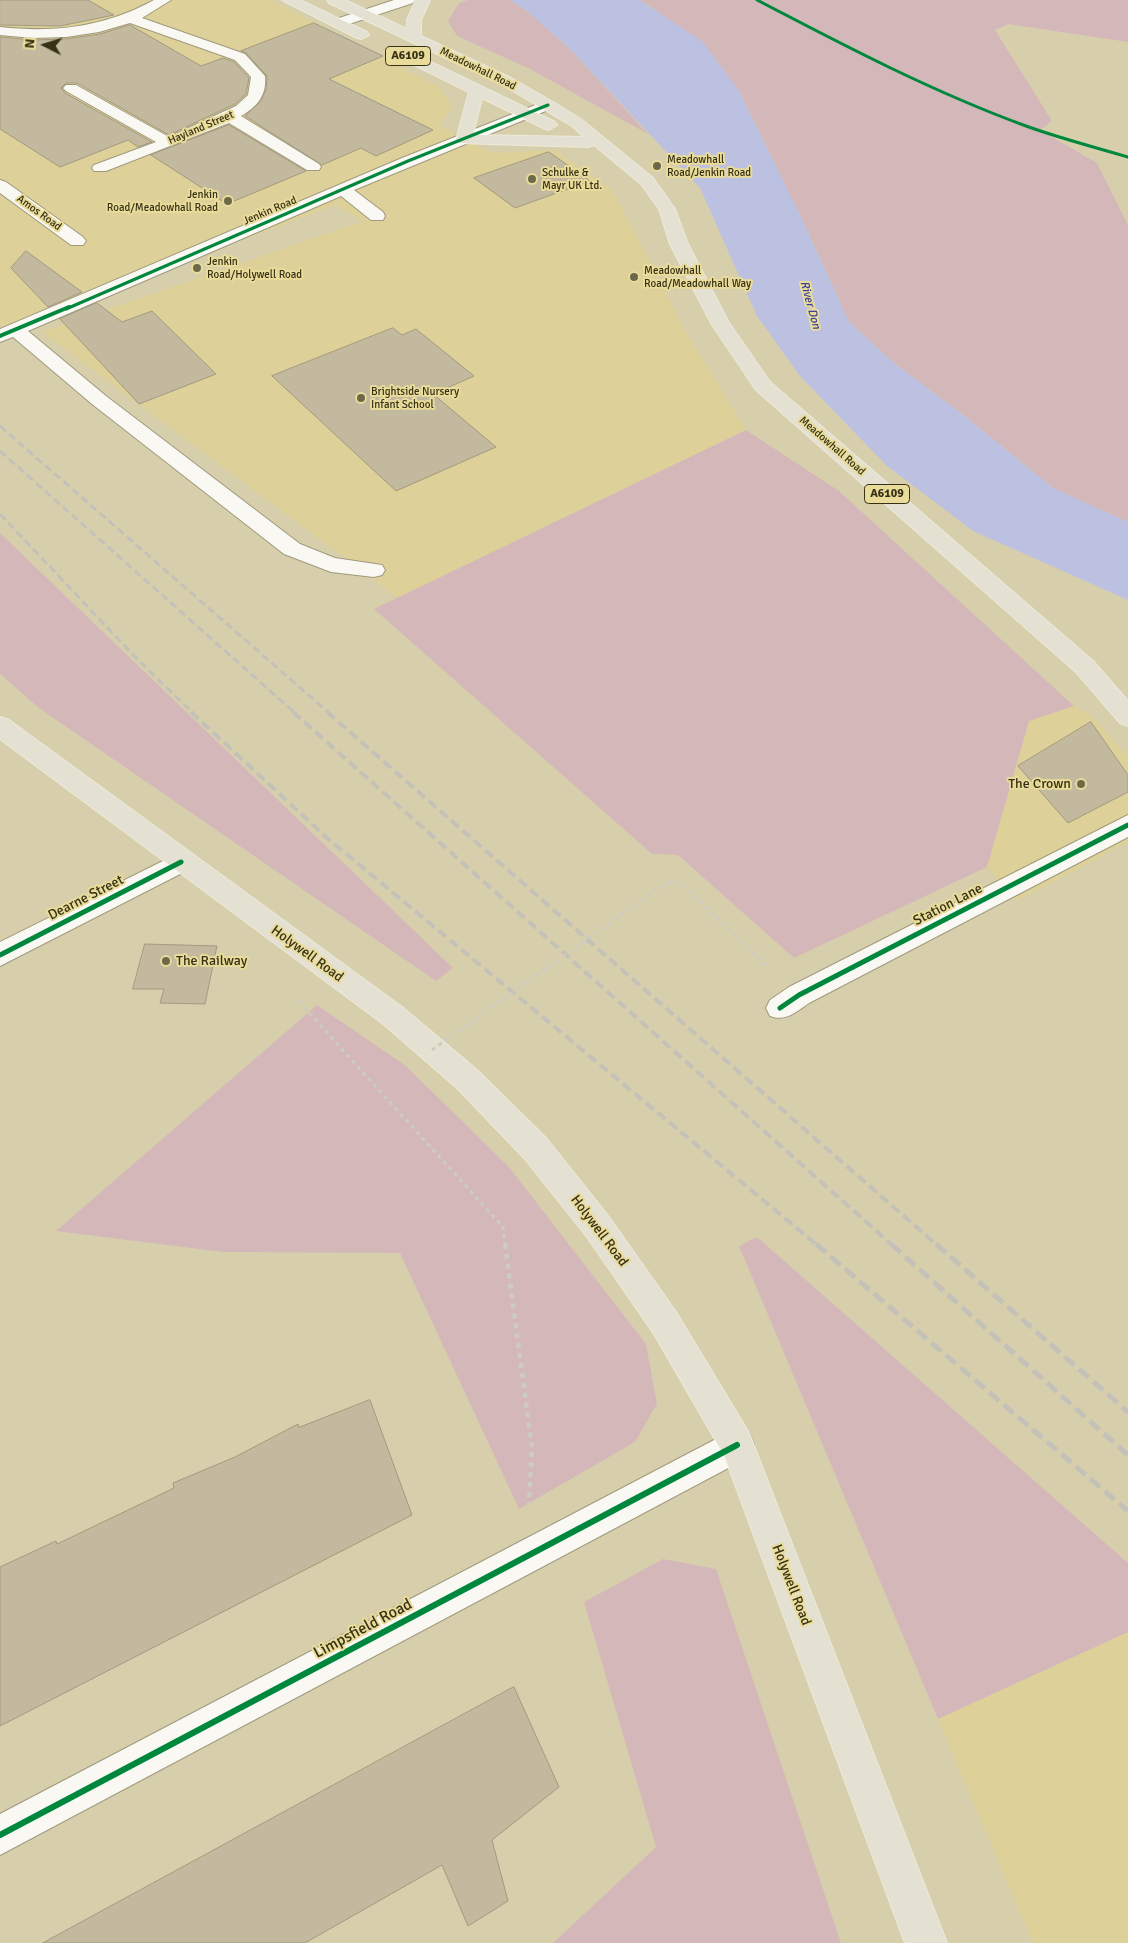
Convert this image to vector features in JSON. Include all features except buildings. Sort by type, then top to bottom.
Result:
[{"type":"main road","name":"Meadowhall Road","points":[[289,0],[612,154]]},
{"type":"main road","name":"Meadowhall Road","points":[[334,0],[362,15],[506,81],[548,105],[577,123],[646,181],[667,209],[679,244],[720,323],[763,386],[1085,667],[1128,717]]},
{"type":"main road","points":[[414,38],[414,20],[423,0]]},
{"type":"main road","points":[[477,89],[464,140],[524,139],[588,142]]},
{"type":"main road","name":"Holywell Road","points":[[0,726],[181,862],[392,1015],[467,1079],[536,1149],[598,1227],[665,1322],[738,1446],[926,1943]]},
{"type":"street","points":[[0,31],[35,34],[84,30],[130,18],[164,0]]},
{"type":"street","points":[[338,23],[408,0]]},
{"type":"street","name":"Hayland Street","points":[[100,168],[231,117],[252,102],[259,88],[258,76],[240,57],[130,18]]},
{"type":"street","points":[[71,88],[167,142]]},
{"type":"street","name":"Jenkin Road","points":[[7,333],[408,161],[548,105]]},
{"type":"street","points":[[231,117],[313,167]]},
{"type":"street","name":"Amos Road","points":[[0,185],[77,241]]},
{"type":"street","points":[[343,190],[377,216]]},
{"type":"street","points":[[7,333],[99,400],[292,548],[331,564],[374,570]]},
{"type":"street","name":"Station Lane","points":[[780,1008],[798,995],[1128,825]]},
{"type":"street","name":"Dearne Street","points":[[0,955],[181,862]]},
{"type":"street","name":"Limpsfield Road","points":[[0,1835],[738,1446]]},
{"type":"path","points":[[432,1050],[660,887],[672,882],[681,883],[769,968]]},
{"type":"path","points":[[298,996],[302,1005],[502,1227],[532,1448],[526,1557]]},
{"type":"shaded area","points":[[0,0],[271,0],[439,87],[452,106],[440,126],[491,153],[555,150],[613,191],[687,334],[746,430],[398,598],[42,332],[363,221],[336,205],[4,329],[0,325]]},
{"type":"shaded area","points":[[468,0],[510,0],[527,11],[570,49],[648,134],[528,68],[457,36],[448,21],[459,3]]},
{"type":"shaded area","points":[[640,0],[1128,0],[1128,42],[1008,24],[995,30],[1052,121],[1040,130],[1097,163],[1128,225],[1128,522],[1053,488],[962,414],[893,362],[849,322],[801,217],[739,91],[652,7]]},
{"type":"shaded area","points":[[746,430],[839,491],[1074,706],[1029,721],[987,867],[794,958],[678,855],[652,854],[374,609]]},
{"type":"shaded area","points":[[0,533],[453,968],[436,981],[39,708],[0,674]]},
{"type":"shaded area","points":[[1074,706],[1092,716],[1128,757],[1128,842],[1017,901],[987,867],[1029,721]]},
{"type":"shaded area","points":[[317,1005],[406,1066],[509,1167],[646,1344],[657,1404],[635,1442],[519,1509],[400,1253],[223,1252],[56,1231]]},
{"type":"shaded area","points":[[757,1237],[1128,1563],[1128,1632],[938,1719],[739,1246]]},
{"type":"shaded area","points":[[663,1559],[716,1569],[841,1943],[553,1943],[656,1847],[584,1602]]},
{"type":"shaded area","points":[[1128,1632],[1128,1943],[1033,1943],[938,1719]]},
{"type":"water","name":"River Don","points":[[510,0],[640,0],[703,42],[739,91],[801,217],[849,322],[893,362],[962,414],[1053,488],[1128,522],[1128,600],[973,531],[886,465],[800,376],[757,316],[700,188],[570,49],[527,11]]},
{"type":"railway","points":[[0,426],[329,713]]},
{"type":"railway","points":[[0,451],[295,713]]},
{"type":"railway","points":[[0,514],[138,660],[193,713]]},
{"type":"railway","points":[[191,712],[326,837],[817,1245]]},
{"type":"railway","points":[[293,712],[892,1245]]},
{"type":"railway","points":[[327,712],[937,1245]]},
{"type":"railway","points":[[816,1244],[1128,1511]]},
{"type":"railway","points":[[891,1244],[1128,1455]]},
{"type":"railway","points":[[936,1244],[1128,1412]]},
{"type":"cycle path","points":[[757,0],[856,51],[991,113],[1038,130],[1128,157]]},
{"type":"cycle path","points":[[0,336],[130,282],[408,161],[548,105]]},
{"type":"cycle path","points":[[780,1008],[799,995],[1128,825]]},
{"type":"cycle path","points":[[0,955],[181,862]]},
{"type":"cycle path","points":[[0,1835],[737,1445]]},
{"type":"place","name":"Meadowhall Road/Jenkin Road","points":[[657,166]]},
{"type":"place","name":"Schulke & Mayr UK Ltd.","points":[[532,179]]},
{"type":"place","name":"Jenkin Road/Meadowhall Road","points":[[228,201]]},
{"type":"place","name":"Jenkin Road/Holywell Road","points":[[197,268]]},
{"type":"place","name":"Meadowhall Road/Meadowhall Way","points":[[634,277]]},
{"type":"place","name":"Brightside Nursery Infant School","points":[[361,398]]},
{"type":"place","name":"The Crown","points":[[1081,784]]},
{"type":"place","name":"The Railway","points":[[166,961]]}]
